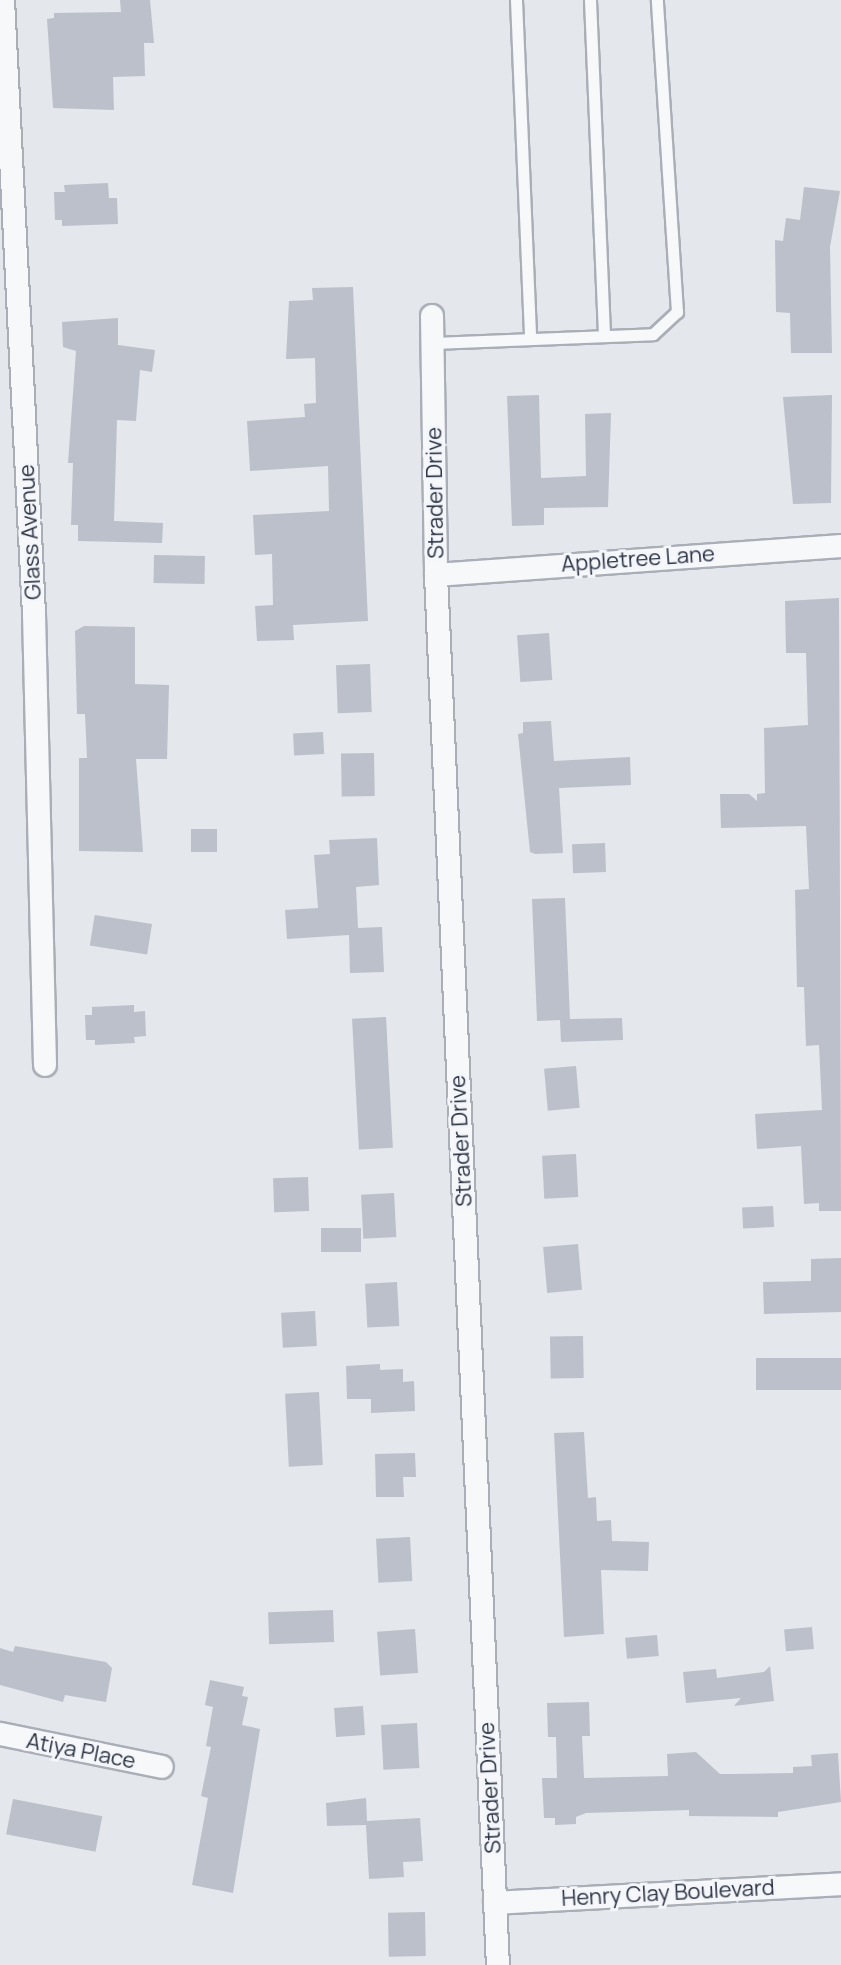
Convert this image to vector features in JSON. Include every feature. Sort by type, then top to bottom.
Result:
[{"type":"street","name":"Glass Avenue","points":[[3,0],[10,338],[34,614],[45,1065]]},
{"type":"street","name":"Strader Drive","points":[[432,316],[436,575],[498,1965]]},
{"type":"street","name":"Appletree Lane","points":[[436,575],[841,546]]},
{"type":"street","name":"Atiya Place","points":[[0,1734],[162,1767]]},
{"type":"street","name":"Henry Clay Boulevard","points":[[495,1903],[841,1884]]},
{"type":"lane","points":[[516,0],[530,337]]},
{"type":"lane","points":[[590,0],[604,335]]},
{"type":"lane","points":[[433,343],[653,334],[677,312],[657,0]]},
{"type":"building","points":[[120,0],[150,0],[154,43],[144,43],[145,76],[113,77],[114,110],[53,108],[47,19],[54,18],[54,13],[121,12]]},
{"type":"building","points":[[108,183],[109,198],[117,198],[118,224],[62,226],[62,220],[55,220],[54,192],[65,192],[64,185]]},
{"type":"building","points":[[804,187],[840,191],[830,247],[832,353],[791,353],[790,313],[776,312],[775,240],[783,241],[786,218],[800,220]]},
{"type":"building","points":[[353,287],[368,621],[293,625],[294,640],[257,641],[255,606],[273,605],[272,554],[255,555],[253,515],[329,511],[328,466],[250,471],[247,421],[305,417],[304,404],[316,403],[315,358],[286,359],[289,301],[313,300],[312,288]]},
{"type":"building","points":[[118,318],[118,345],[155,350],[152,372],[140,370],[136,421],[117,420],[114,521],[163,523],[162,543],[78,541],[78,525],[71,525],[73,463],[68,463],[76,351],[63,347],[62,322]]},
{"type":"building","points":[[539,395],[541,478],[586,476],[585,414],[611,413],[608,507],[544,508],[544,525],[512,526],[507,396]]},
{"type":"building","points":[[832,395],[831,503],[793,504],[783,397]]},
{"type":"building","points":[[154,555],[205,556],[205,584],[154,583]]},
{"type":"building","points":[[839,598],[841,1211],[819,1211],[819,1203],[804,1204],[801,1146],[757,1149],[755,1114],[822,1110],[819,1045],[806,1046],[804,987],[797,987],[795,890],[809,889],[806,826],[721,828],[720,794],[749,794],[757,801],[757,794],[765,793],[764,728],[808,725],[806,653],[786,653],[785,601]]},
{"type":"building","points":[[84,626],[135,627],[135,684],[169,685],[167,759],[136,759],[143,852],[79,851],[79,758],[87,758],[85,714],[77,714],[75,631]]},
{"type":"building","points":[[549,633],[552,680],[520,682],[517,635]]},
{"type":"building","points":[[370,664],[372,712],[338,713],[336,665]]},
{"type":"building","points":[[551,721],[554,761],[630,757],[631,785],[559,788],[563,853],[535,854],[530,852],[518,734],[523,733],[523,722]]},
{"type":"building","points":[[323,732],[324,754],[294,756],[293,734]]},
{"type":"building","points":[[374,753],[375,796],[342,797],[341,754]]},
{"type":"building","points":[[191,829],[217,829],[217,852],[191,852]]},
{"type":"building","points":[[377,838],[379,885],[356,887],[358,928],[382,927],[384,972],[350,973],[349,935],[287,939],[285,910],[318,908],[314,855],[330,854],[329,840]]},
{"type":"building","points":[[605,843],[606,872],[573,873],[572,844]]},
{"type":"building","points":[[565,898],[570,1019],[622,1018],[623,1040],[561,1042],[560,1020],[537,1021],[532,899]]},
{"type":"building","points":[[95,915],[152,924],[147,955],[90,946]]},
{"type":"building","points":[[134,1005],[134,1012],[145,1011],[146,1036],[134,1037],[135,1043],[95,1045],[95,1040],[86,1040],[85,1015],[92,1015],[92,1007]]},
{"type":"building","points":[[386,1017],[393,1148],[359,1150],[352,1019]]},
{"type":"building","points":[[576,1066],[580,1108],[548,1111],[544,1069]]},
{"type":"building","points":[[576,1154],[578,1197],[544,1199],[542,1156]]},
{"type":"building","points":[[308,1177],[309,1211],[274,1212],[273,1178]]},
{"type":"building","points":[[394,1193],[396,1237],[363,1239],[361,1195]]},
{"type":"building","points":[[773,1206],[774,1227],[743,1229],[742,1208]]},
{"type":"building","points":[[321,1228],[361,1228],[361,1252],[321,1252]]},
{"type":"building","points":[[578,1244],[582,1290],[547,1293],[543,1247]]},
{"type":"building","points":[[841,1258],[841,1312],[764,1314],[763,1282],[811,1281],[811,1259]]},
{"type":"building","points":[[397,1282],[399,1326],[367,1328],[365,1284]]},
{"type":"building","points":[[315,1311],[317,1346],[283,1348],[281,1313]]},
{"type":"building","points":[[583,1336],[584,1378],[551,1379],[550,1337]]},
{"type":"building","points":[[756,1358],[841,1358],[841,1390],[756,1390]]},
{"type":"building","points":[[380,1364],[380,1370],[403,1369],[403,1382],[414,1381],[415,1411],[371,1413],[371,1399],[347,1399],[346,1366]]},
{"type":"building","points":[[319,1392],[323,1465],[289,1467],[285,1394]]},
{"type":"building","points":[[584,1432],[588,1498],[596,1497],[597,1521],[611,1520],[612,1541],[649,1542],[648,1571],[601,1570],[604,1634],[564,1637],[554,1433]]},
{"type":"building","points":[[415,1453],[416,1477],[403,1477],[404,1497],[376,1497],[375,1454]]},
{"type":"building","points":[[410,1537],[412,1581],[378,1583],[376,1539]]},
{"type":"building","points":[[333,1610],[334,1642],[269,1644],[268,1612]]},
{"type":"building","points":[[812,1627],[814,1649],[786,1651],[784,1629]]},
{"type":"building","points":[[415,1629],[418,1673],[380,1676],[377,1632]]},
{"type":"building","points":[[657,1635],[659,1656],[627,1659],[625,1638]]},
{"type":"building","points":[[15,1646],[106,1662],[112,1668],[106,1702],[65,1695],[63,1702],[0,1685],[0,1648],[13,1652]]},
{"type":"building","points":[[770,1666],[774,1701],[734,1706],[741,1698],[686,1703],[683,1672],[716,1669],[717,1678],[764,1672]]},
{"type":"building","points":[[210,1680],[244,1687],[242,1696],[248,1697],[242,1725],[260,1729],[233,1893],[192,1885],[208,1798],[201,1796],[211,1747],[206,1746],[213,1707],[205,1705]]},
{"type":"building","points":[[589,1702],[590,1736],[582,1736],[584,1778],[668,1776],[667,1754],[696,1752],[720,1774],[734,1774],[793,1773],[793,1767],[812,1766],[811,1755],[838,1753],[841,1802],[778,1812],[778,1817],[689,1816],[689,1810],[586,1813],[576,1817],[576,1824],[555,1825],[555,1818],[544,1818],[542,1778],[557,1778],[556,1737],[548,1737],[547,1703]]},
{"type":"building","points":[[363,1706],[365,1735],[336,1737],[334,1708]]},
{"type":"building","points":[[417,1723],[419,1768],[383,1770],[381,1725]]},
{"type":"building","points":[[366,1798],[367,1821],[420,1818],[423,1861],[403,1862],[404,1877],[369,1879],[366,1825],[327,1826],[326,1803]]},
{"type":"building","points":[[13,1799],[102,1816],[95,1852],[6,1834]]},
{"type":"building","points":[[425,1912],[426,1956],[389,1957],[388,1913]]}]
